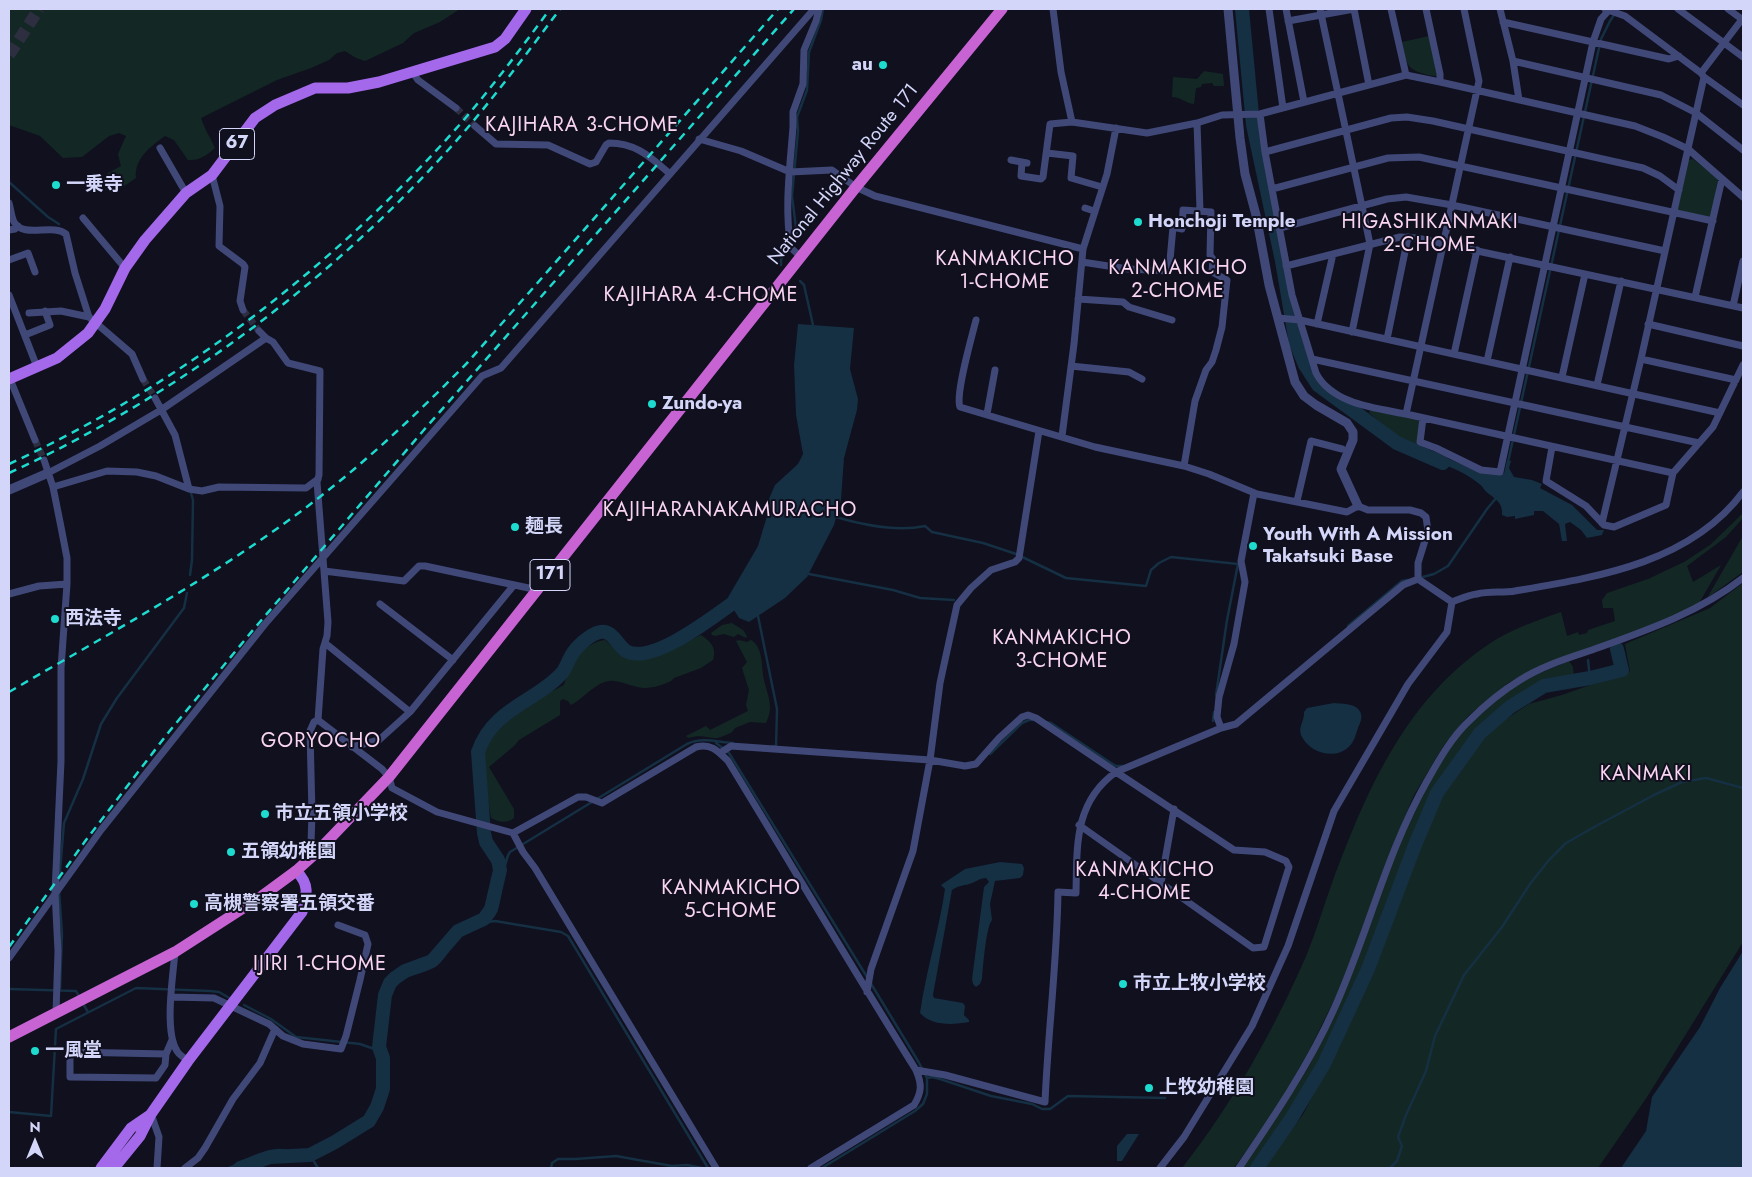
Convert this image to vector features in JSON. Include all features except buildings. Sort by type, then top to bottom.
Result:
[{"type":"highway","name":"National Highway Route 171","points":[[9,1037],[175,952],[262,896],[296,871],[316,853],[389,777],[800,257],[1002,9]]},
{"type":"main road","name":"67","points":[[10,379],[57,358],[88,333],[92,320],[106,309],[125,268],[145,240],[186,193],[212,175],[255,118],[275,105],[315,88],[348,88],[413,73],[496,47],[505,39],[526,9]]},
{"type":"main road","points":[[114,1168],[140,1136],[151,1114],[188,1061],[302,912],[306,899],[306,886],[304,878],[296,871]]},
{"type":"main road","points":[[101,1168],[131,1128],[151,1114]]},
{"type":"street","points":[[1053,9],[1061,72],[1072,122]]},
{"type":"street","points":[[1228,9],[1245,174],[1256,216],[1268,285],[1296,382],[1304,396],[1347,422],[1354,432],[1353,440],[1341,469],[1358,506],[1368,510],[1410,510],[1421,513],[1426,517],[1428,531],[1418,563],[1418,579]]},
{"type":"street","points":[[1269,9],[1283,108]]},
{"type":"street","points":[[1286,9],[1304,102]]},
{"type":"street","points":[[1288,22],[1321,12],[1354,9],[1369,85]]},
{"type":"street","points":[[1391,9],[1406,75]]},
{"type":"street","points":[[1426,9],[1440,74],[1440,82]]},
{"type":"street","points":[[1406,414],[1479,81],[1464,9]]},
{"type":"street","points":[[1500,9],[1513,61],[1519,100]]},
{"type":"street","points":[[1423,418],[1420,442],[1481,470],[1500,472],[1524,369],[1593,42],[1601,19],[1608,9],[1625,16],[1743,105]]},
{"type":"street","points":[[1678,9],[1743,57]]},
{"type":"street","points":[[1602,523],[1641,359],[1703,75],[1724,43],[1743,19],[1728,9]]},
{"type":"street","points":[[9,958],[55,892],[161,752],[265,624],[482,376],[501,368],[699,139],[816,11]]},
{"type":"street","points":[[800,257],[791,245],[788,194],[793,112],[803,84],[804,50],[816,11]]},
{"type":"street","points":[[1321,12],[1370,244],[1352,332]]},
{"type":"street","points":[[1504,22],[1669,59],[1679,56]]},
{"type":"street","points":[[1513,61],[1661,94],[1696,113],[1743,150]]},
{"type":"street","points":[[413,73],[418,80],[456,108]]},
{"type":"street","points":[[1011,160],[1025,162],[1021,176],[1041,179],[1047,153],[1050,124],[1072,122],[1147,132],[1196,123],[1222,115],[1260,114],[1406,75],[1635,126],[1688,149],[1743,197]]},
{"type":"street","points":[[1260,114],[1265,152],[1292,295],[1316,373],[1321,383],[1337,394],[1362,405],[1673,473]]},
{"type":"street","points":[[1265,152],[1391,118],[1407,117],[1434,121],[1643,168],[1660,176],[1679,190]]},
{"type":"street","points":[[1196,123],[1200,210]]},
{"type":"street","points":[[475,126],[496,144],[548,145],[590,164],[596,162],[609,143],[627,146],[643,151],[669,173]]},
{"type":"street","points":[[1062,436],[1083,249],[1112,156],[1116,128]]},
{"type":"street","points":[[699,139],[741,151],[790,172],[832,170],[856,187],[875,196],[1083,249]]},
{"type":"street","points":[[160,148],[186,193]]},
{"type":"street","points":[[1047,153],[1073,156],[1071,178],[1102,187]]},
{"type":"street","points":[[1272,189],[1388,158],[1419,157],[1712,221]]},
{"type":"street","points":[[212,175],[220,206],[219,246],[245,267],[240,301],[243,310]]},
{"type":"street","points":[[1696,297],[1722,179]]},
{"type":"street","points":[[1280,228],[1387,199],[1406,198],[1452,205],[1665,251]]},
{"type":"street","points":[[9,203],[12,216],[18,226],[28,230],[56,230],[66,234],[75,273],[92,320]]},
{"type":"street","points":[[1084,208],[1094,211]]},
{"type":"street","points":[[1082,262],[1128,269],[1168,271],[1173,227],[1182,229],[1184,210],[1211,212],[1210,255],[1213,258],[1212,272],[1227,280],[1227,291],[1222,328],[1216,350],[1212,362],[1206,370],[1195,401],[1184,466]]},
{"type":"street","points":[[83,218],[125,268]]},
{"type":"street","points":[[9,230],[18,226]]},
{"type":"street","points":[[1286,266],[1400,236],[1477,250],[1743,308]]},
{"type":"street","points":[[1387,339],[1408,237]]},
{"type":"street","points":[[1454,354],[1477,250]]},
{"type":"street","points":[[9,260],[30,252],[36,272]]},
{"type":"street","points":[[1317,324],[1333,254]]},
{"type":"street","points":[[1487,361],[1510,257]]},
{"type":"street","points":[[1733,306],[1743,261]]},
{"type":"street","points":[[1562,378],[1585,274]]},
{"type":"street","points":[[1598,385],[1620,281]]},
{"type":"street","points":[[9,295],[37,367]]},
{"type":"street","points":[[1078,299],[1123,302],[1129,308],[1172,320]]},
{"type":"street","points":[[29,313],[61,311],[92,320],[132,354],[144,380]]},
{"type":"street","points":[[25,335],[50,325],[45,312]]},
{"type":"street","points":[[1278,318],[1300,320],[1421,346],[1720,413]]},
{"type":"street","points":[[976,320],[958,404],[960,407],[1095,447],[1184,466],[1209,474],[1254,493],[1347,512],[1358,506]]},
{"type":"street","points":[[1648,324],[1743,346]]},
{"type":"street","points":[[259,331],[273,342],[288,363],[320,371],[318,479],[328,622],[323,649],[318,720],[314,722],[310,731],[311,843],[316,853]]},
{"type":"street","points":[[9,490],[48,473],[100,446],[162,410],[266,338]]},
{"type":"street","points":[[1312,359],[1699,443]]},
{"type":"street","points":[[1641,359],[1736,380]]},
{"type":"street","points":[[1552,447],[1546,481],[1586,506],[1602,523],[1614,527],[1666,505],[1673,473],[1713,427],[1743,364]]},
{"type":"street","points":[[1070,366],[1129,372],[1142,379]]},
{"type":"street","points":[[987,414],[995,370]]},
{"type":"street","points":[[10,379],[35,440]]},
{"type":"street","points":[[155,398],[175,435],[189,489]]},
{"type":"street","points":[[867,992],[871,969],[913,851],[930,760],[940,683],[957,605],[971,588],[991,570],[1014,562],[1019,558],[1039,431]]},
{"type":"street","points":[[1297,501],[1311,441],[1342,449]]},
{"type":"street","points":[[44,460],[53,487],[67,558],[61,668],[61,761],[55,892],[56,1013]]},
{"type":"street","points":[[53,487],[108,471],[137,472],[156,476],[202,492],[219,487],[306,488],[318,479]]},
{"type":"street","points":[[1452,602],[1478,593],[1512,591],[1612,573],[1644,562],[1690,541],[1730,509],[1743,492]]},
{"type":"street","points":[[1221,728],[1217,717],[1219,697],[1234,644],[1245,582],[1241,561],[1254,493]]},
{"type":"street","points":[[324,571],[404,581],[419,566],[425,566],[538,590]]},
{"type":"street","points":[[1239,1168],[1265,1130],[1334,1010],[1385,872],[1414,804],[1452,740],[1468,721],[1497,696],[1521,679],[1551,664],[1657,626],[1694,610],[1728,590],[1743,578]]},
{"type":"street","points":[[1418,579],[1452,602]]},
{"type":"street","points":[[916,1070],[944,1075],[1045,1102],[1047,1050],[1057,943],[1058,892],[1076,893],[1079,826],[1094,792],[1116,772],[1221,728],[1236,724],[1403,585],[1418,579]]},
{"type":"street","points":[[9,594],[39,586],[67,584]]},
{"type":"street","points":[[352,747],[379,740],[410,712],[514,585]]},
{"type":"street","points":[[1160,1168],[1184,1138],[1252,1026],[1288,946],[1334,811],[1408,684],[1446,632],[1452,602]]},
{"type":"street","points":[[380,604],[453,660]]},
{"type":"street","points":[[325,643],[410,712]]},
{"type":"street","points":[[720,753],[730,746],[930,760],[965,766],[976,764],[999,738],[1022,717],[1028,714],[1234,850],[1265,852],[1286,861],[1289,867],[1264,947],[1253,948],[1079,826]]},
{"type":"street","points":[[318,720],[382,768],[389,777],[392,788],[437,812],[514,833],[578,797],[586,797],[602,803],[696,747],[708,745],[720,753],[728,761],[792,864],[867,992],[916,1070],[921,1086],[914,1105],[811,1168]]},
{"type":"street","points":[[1161,883],[1174,809]]},
{"type":"street","points":[[514,833],[522,851],[540,877],[716,1168]]},
{"type":"street","points":[[172,995],[214,998],[269,1024],[283,1036],[303,1044],[341,1049],[368,944],[365,935],[338,925]]},
{"type":"street","points":[[175,952],[170,1026],[172,1040],[177,1052],[188,1061]]},
{"type":"street","points":[[185,1168],[198,1158],[205,1148],[233,1099],[260,1063],[275,1029]]},
{"type":"street","points":[[166,1054],[70,1052],[70,1077],[156,1078],[165,1065],[166,1054],[172,1040]]},
{"type":"street","points":[[151,1114],[159,1137],[158,1168]]},
{"type":"green space","points":[[9,9],[460,9],[440,22],[414,33],[403,43],[365,61],[345,51],[337,53],[329,60],[277,80],[201,118],[215,148],[206,155],[188,160],[174,140],[165,136],[140,159],[136,178],[118,190],[106,190],[103,179],[108,173],[121,166],[118,154],[126,136],[119,133],[109,136],[82,157],[63,158],[40,136],[9,125]]},
{"type":"green space","points":[[1429,36],[1437,76],[1423,74],[1411,68],[1402,42]]},
{"type":"green space","points":[[1204,71],[1223,74],[1224,86],[1214,86],[1212,83],[1202,84],[1201,87],[1196,88],[1194,104],[1172,97],[1173,77],[1197,79]]},
{"type":"green space","points":[[1693,159],[1718,179],[1711,218],[1677,210],[1689,160]]},
{"type":"green space","points":[[1370,410],[1418,419],[1421,423],[1417,446],[1402,440],[1369,413]]},
{"type":"green space","points":[[1743,513],[1743,518],[1726,537],[1687,566],[1693,582],[1721,565],[1698,605],[1649,627],[1543,664],[1508,683],[1468,716],[1444,745],[1414,795],[1392,847],[1338,992],[1310,1049],[1273,1114],[1234,1168],[1182,1168],[1235,1092],[1281,1010],[1307,954],[1358,817],[1391,752],[1411,721],[1433,693],[1459,667],[1489,644],[1533,622],[1561,612],[1567,636],[1578,632],[1579,635],[1587,633],[1588,630],[1615,621],[1613,608],[1603,608],[1602,600],[1607,593],[1648,579],[1684,562],[1710,545]]},
{"type":"green space","points":[[1743,536],[1743,572],[1707,598]]},
{"type":"green space","points":[[1743,583],[1743,942],[1647,1097],[1598,1168],[1263,1168],[1304,1113],[1340,1041],[1380,948],[1423,837],[1443,795],[1486,732],[1529,704],[1562,695],[1630,671],[1625,644],[1710,608]]},
{"type":"green space","points":[[732,623],[743,630],[747,636],[746,638],[738,634],[734,637],[724,634],[712,635],[711,633],[722,625]]},
{"type":"green space","points":[[701,635],[714,649],[714,656],[713,660],[701,668],[674,678],[665,684],[645,688],[608,681],[597,686],[571,705],[563,699],[560,701],[560,715],[519,740],[489,767],[514,809],[514,818],[508,821],[505,822],[491,818],[481,757],[482,749],[506,722],[529,703],[564,685],[569,670],[583,651],[597,642],[605,640],[616,650],[624,654],[644,658],[654,657],[664,654]]},
{"type":"green space","points":[[751,640],[755,643],[760,653],[770,704],[770,712],[766,723],[750,722],[735,728],[729,734],[717,738],[700,736],[688,738],[686,736],[706,726],[710,730],[748,711],[746,705],[749,690],[742,668],[747,662],[736,641],[747,642]]},
{"type":"green space","points":[[1569,661],[1573,667],[1574,679],[1547,683],[1515,701],[1474,735],[1449,766],[1420,823],[1360,980],[1333,1041],[1301,1097],[1255,1168],[1242,1168],[1307,1070],[1332,1018],[1395,854],[1422,795],[1457,737],[1487,707],[1512,687]]},
{"type":"water","points":[[798,324],[854,328],[850,369],[858,399],[857,410],[844,458],[841,500],[834,525],[807,577],[785,598],[749,622],[739,618],[727,599],[758,546],[767,516],[768,501],[775,485],[798,464],[803,454],[796,415],[794,365]]},
{"type":"water","points":[[1426,449],[1482,473],[1501,475],[1504,473],[1507,460],[1511,461],[1509,468],[1514,477],[1542,484],[1540,488],[1572,505],[1597,530],[1604,530],[1602,535],[1587,538],[1581,530],[1570,522],[1565,524],[1567,541],[1562,541],[1559,524],[1543,511],[1534,511],[1534,515],[1515,519],[1515,516],[1507,517],[1502,515],[1502,508],[1499,503],[1480,484],[1459,471],[1426,457]]},
{"type":"water","points":[[1334,703],[1351,705],[1357,708],[1361,719],[1352,743],[1346,749],[1332,754],[1317,751],[1311,747],[1305,742],[1300,729],[1304,712],[1307,708]]},
{"type":"water","points":[[1000,862],[1022,864],[1024,868],[1023,875],[1020,878],[995,881],[990,904],[992,920],[986,939],[982,979],[976,987],[972,979],[984,887],[989,882],[986,878],[983,878],[952,890],[933,995],[934,998],[963,1003],[965,1006],[964,1015],[969,1022],[943,1024],[930,1020],[920,1013],[945,889],[941,885],[965,869]]},
{"type":"water","points":[[1743,951],[1743,1168],[1621,1168],[1646,1131],[1652,1097],[1700,1027],[1720,988]]},
{"type":"water","points":[[1127,1134],[1139,1134],[1122,1161],[1117,1161],[1117,1146]]},
{"type":"waterway","points":[[793,243],[797,236],[792,196],[798,131],[797,117],[807,90],[809,52],[821,20],[823,9]]},
{"type":"waterway","points":[[1242,9],[1253,125],[1282,261],[1296,343],[1305,365],[1318,385],[1397,443],[1443,463]]},
{"type":"waterway","points":[[1508,462],[1601,39],[1618,9]]},
{"type":"waterway","points":[[9,182],[48,217],[59,224]]},
{"type":"waterway","points":[[781,265],[781,259],[790,248]]},
{"type":"waterway","points":[[800,281],[804,285],[813,325]]},
{"type":"waterway","points":[[190,575],[193,500],[191,493]]},
{"type":"waterway","points":[[1419,578],[1434,574],[1448,566],[1497,497]]},
{"type":"waterway","points":[[836,517],[880,527],[914,528],[925,526],[932,532],[983,543],[1016,554],[1066,578],[1146,586],[1151,570],[1159,563],[1171,557],[1238,564],[1227,620],[1216,695]]},
{"type":"waterway","points":[[809,574],[893,590],[920,598],[954,600]]},
{"type":"waterway","points":[[1348,626],[1402,581],[1408,580]]},
{"type":"waterway","points":[[59,883],[64,823],[83,779],[101,724],[117,698],[184,608],[187,593]]},
{"type":"waterway","points":[[240,1168],[270,1157],[310,1155],[369,1121],[377,1107],[383,1089],[383,1058],[379,1047],[385,995],[390,983],[405,971],[432,961],[458,931],[484,919],[491,909],[500,870],[498,860],[486,842],[484,833],[478,752],[485,737],[494,725],[504,715],[552,683],[565,669],[576,649],[592,635],[600,632],[608,633],[626,651],[637,654],[650,652],[680,639],[730,605]]},
{"type":"waterway","points":[[758,616],[777,709],[776,747],[773,746]]},
{"type":"waterway","points":[[1257,1168],[1291,1119],[1324,1064],[1368,969],[1415,845],[1437,793],[1480,733],[1510,707],[1544,686],[1622,670],[1617,649]]},
{"type":"waterway","points":[[1588,660],[1590,678]]},
{"type":"waterway","points":[[1213,721],[1214,712]]},
{"type":"waterway","points":[[990,754],[1022,723],[1034,720]]},
{"type":"waterway","points":[[1046,722],[1051,723],[1116,766],[1123,766]]},
{"type":"waterway","points":[[384,1042],[390,994],[395,986],[400,980],[411,974],[423,971],[437,964],[461,934],[485,924],[492,918],[496,912],[510,852],[687,744],[704,740],[733,743]]},
{"type":"waterway","points":[[716,743],[729,753],[867,977]]},
{"type":"waterway","points":[[1390,1168],[1397,1161],[1402,1146],[1398,1137],[1426,1071],[1435,1036],[1464,975],[1502,927],[1530,884],[1549,860],[1566,843],[1654,795],[1682,782],[1706,778],[1743,788]]},
{"type":"waterway","points":[[59,890],[62,934],[60,990]]},
{"type":"waterway","points":[[488,922],[495,921],[561,932],[568,936],[708,1168]]},
{"type":"waterway","points":[[822,1168],[915,1111],[923,1104],[927,1094],[927,1078],[870,982]]},
{"type":"waterway","points":[[9,1112],[51,1116],[56,1029],[136,988],[219,992],[231,999]]},
{"type":"waterway","points":[[9,989],[76,991],[80,998]]},
{"type":"waterway","points":[[82,1002],[88,1012]]},
{"type":"waterway","points":[[244,1005],[271,1019],[296,1037],[360,1044],[380,1051]]},
{"type":"waterway","points":[[229,1168],[272,1151],[307,1151],[354,1126],[368,1115],[371,1109],[379,1083],[378,1060]]},
{"type":"waterway","points":[[927,1078],[940,1079],[991,1096],[1032,1104],[1042,1109],[1050,1109],[1068,1096],[1165,1098]]},
{"type":"waterway","points":[[310,1155],[318,1168]]},
{"type":"waterway","points":[[551,1168],[552,1163],[558,1159],[616,1156],[672,1166],[687,1165],[702,1168]]},
{"type":"tunnel","points":[[9,55],[39,9]]},
{"type":"tunnel","points":[[456,108],[475,126]]},
{"type":"tunnel","points":[[243,310],[259,331]]},
{"type":"tunnel","points":[[143,379],[155,398]]},
{"type":"tunnel","points":[[35,440],[44,460]]},
{"type":"railway","points":[[9,464],[73,432],[135,397],[253,317],[309,272],[362,225],[462,122],[550,9]]},
{"type":"railway","points":[[9,473],[74,441],[137,405],[198,366],[258,324],[315,278],[370,230],[421,179],[482,111],[560,9]]},
{"type":"railway","points":[[9,692],[161,604],[236,557],[308,506],[370,455],[468,362],[778,9]]},
{"type":"railway","points":[[9,947],[86,840],[168,733],[253,630],[423,431],[794,9]]},
{"type":"place","name":"au","points":[[883,65]]},
{"type":"place","name":"一乗寺","points":[[56,185]]},
{"type":"place","name":"Honchoji Temple","points":[[1138,222]]},
{"type":"place","name":"Zundo-ya","points":[[652,404]]},
{"type":"place","name":"麺長","points":[[515,527]]},
{"type":"place","name":"Youth With A Mission Takatsuki Base","points":[[1253,546]]},
{"type":"place","name":"西法寺","points":[[55,619]]},
{"type":"place","name":"市立五領小学校","points":[[265,814]]},
{"type":"place","name":"五領幼稚園","points":[[231,852]]},
{"type":"place","name":"高槻警察署五領交番","points":[[194,904]]},
{"type":"place","name":"市立上牧小学校","points":[[1123,984]]},
{"type":"place","name":"一風堂","points":[[35,1051]]},
{"type":"place","name":"上牧幼稚園","points":[[1149,1088]]},
{"type":"district","name":"KAJIHARA 3-CHOME","points":[[582,126]]},
{"type":"district","name":"HIGASHIKANMAKI 2-CHOME","points":[[1430,234]]},
{"type":"district","name":"KANMAKICHO 1-CHOME","points":[[1005,272]]},
{"type":"district","name":"KANMAKICHO 2-CHOME","points":[[1178,280]]},
{"type":"district","name":"KAJIHARA 4-CHOME","points":[[701,296]]},
{"type":"district","name":"KAJIHARANAKAMURACHO","points":[[730,511]]},
{"type":"district","name":"KANMAKICHO 3-CHOME","points":[[1062,650]]},
{"type":"district","name":"GORYOCHO","points":[[321,742]]},
{"type":"district","name":"KANMAKI","points":[[1646,775]]},
{"type":"district","name":"KANMAKICHO 4-CHOME","points":[[1145,882]]},
{"type":"district","name":"KANMAKICHO 5-CHOME","points":[[731,900]]},
{"type":"district","name":"IJIRI 1-CHOME","points":[[320,965]]}]
